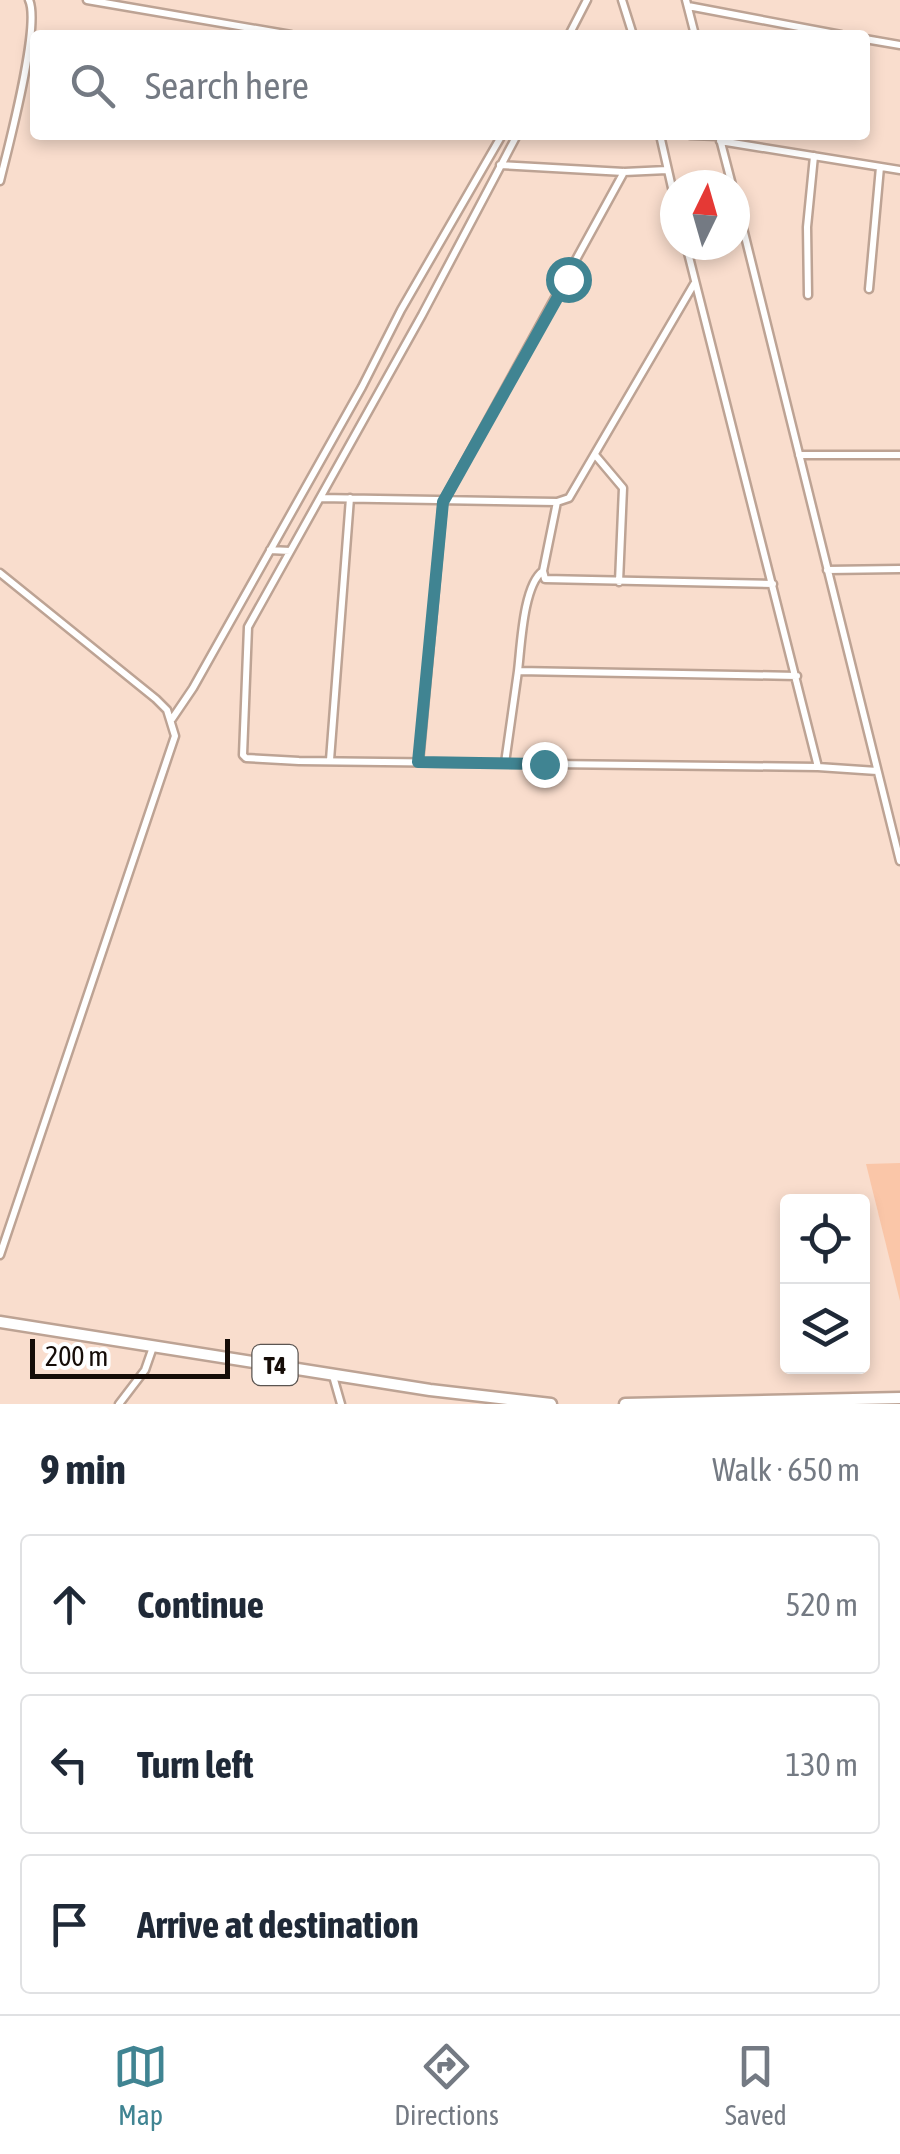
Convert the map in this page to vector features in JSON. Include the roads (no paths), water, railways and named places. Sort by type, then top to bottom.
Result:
[{"type":"highway","name":"T4","points":[[0,1322],[551,1404]]},
{"type":"highway","points":[[625,1404],[900,1398]]},
{"type":"street","points":[[30,0],[30,30]]},
{"type":"street","points":[[87,0],[262,30]]},
{"type":"street","points":[[572,30],[587,0]]},
{"type":"street","points":[[622,0],[631,30]]},
{"type":"street","points":[[694,30],[687,3],[817,30]]},
{"type":"street","points":[[0,181],[30,31]]},
{"type":"street","points":[[870,40],[900,45]]},
{"type":"street","points":[[172,720],[499,140]]},
{"type":"street","points":[[514,140],[247,633],[242,755],[877,771]]},
{"type":"street","points":[[661,140],[667,170]]},
{"type":"street","points":[[720,140],[728,170]]},
{"type":"street","points":[[734,140],[900,170]]},
{"type":"street","points":[[808,295],[807,227],[814,156]]},
{"type":"street","points":[[499,165],[660,170]]},
{"type":"street","points":[[869,289],[880,167]]},
{"type":"street","points":[[418,762],[445,500],[624,172]]},
{"type":"street","points":[[750,257],[900,861]]},
{"type":"street","points":[[690,260],[818,767]]},
{"type":"street","points":[[320,498],[558,502],[569,498],[695,283]]},
{"type":"street","points":[[799,455],[900,455]]},
{"type":"street","points":[[596,456],[623,488],[619,582]]},
{"type":"street","points":[[330,760],[350,498]]},
{"type":"street","points":[[505,764],[525,615],[534,580],[543,571],[558,502]]},
{"type":"street","points":[[270,550],[290,551]]},
{"type":"street","points":[[827,570],[900,569]]},
{"type":"street","points":[[543,571],[546,579],[773,584]]},
{"type":"street","points":[[0,573],[156,699],[172,720],[175,736],[0,1256]]},
{"type":"street","points":[[518,671],[798,676]]},
{"type":"street","points":[[119,1404],[145,1370],[154,1346]]},
{"type":"street","points":[[332,1374],[341,1404]]}]
